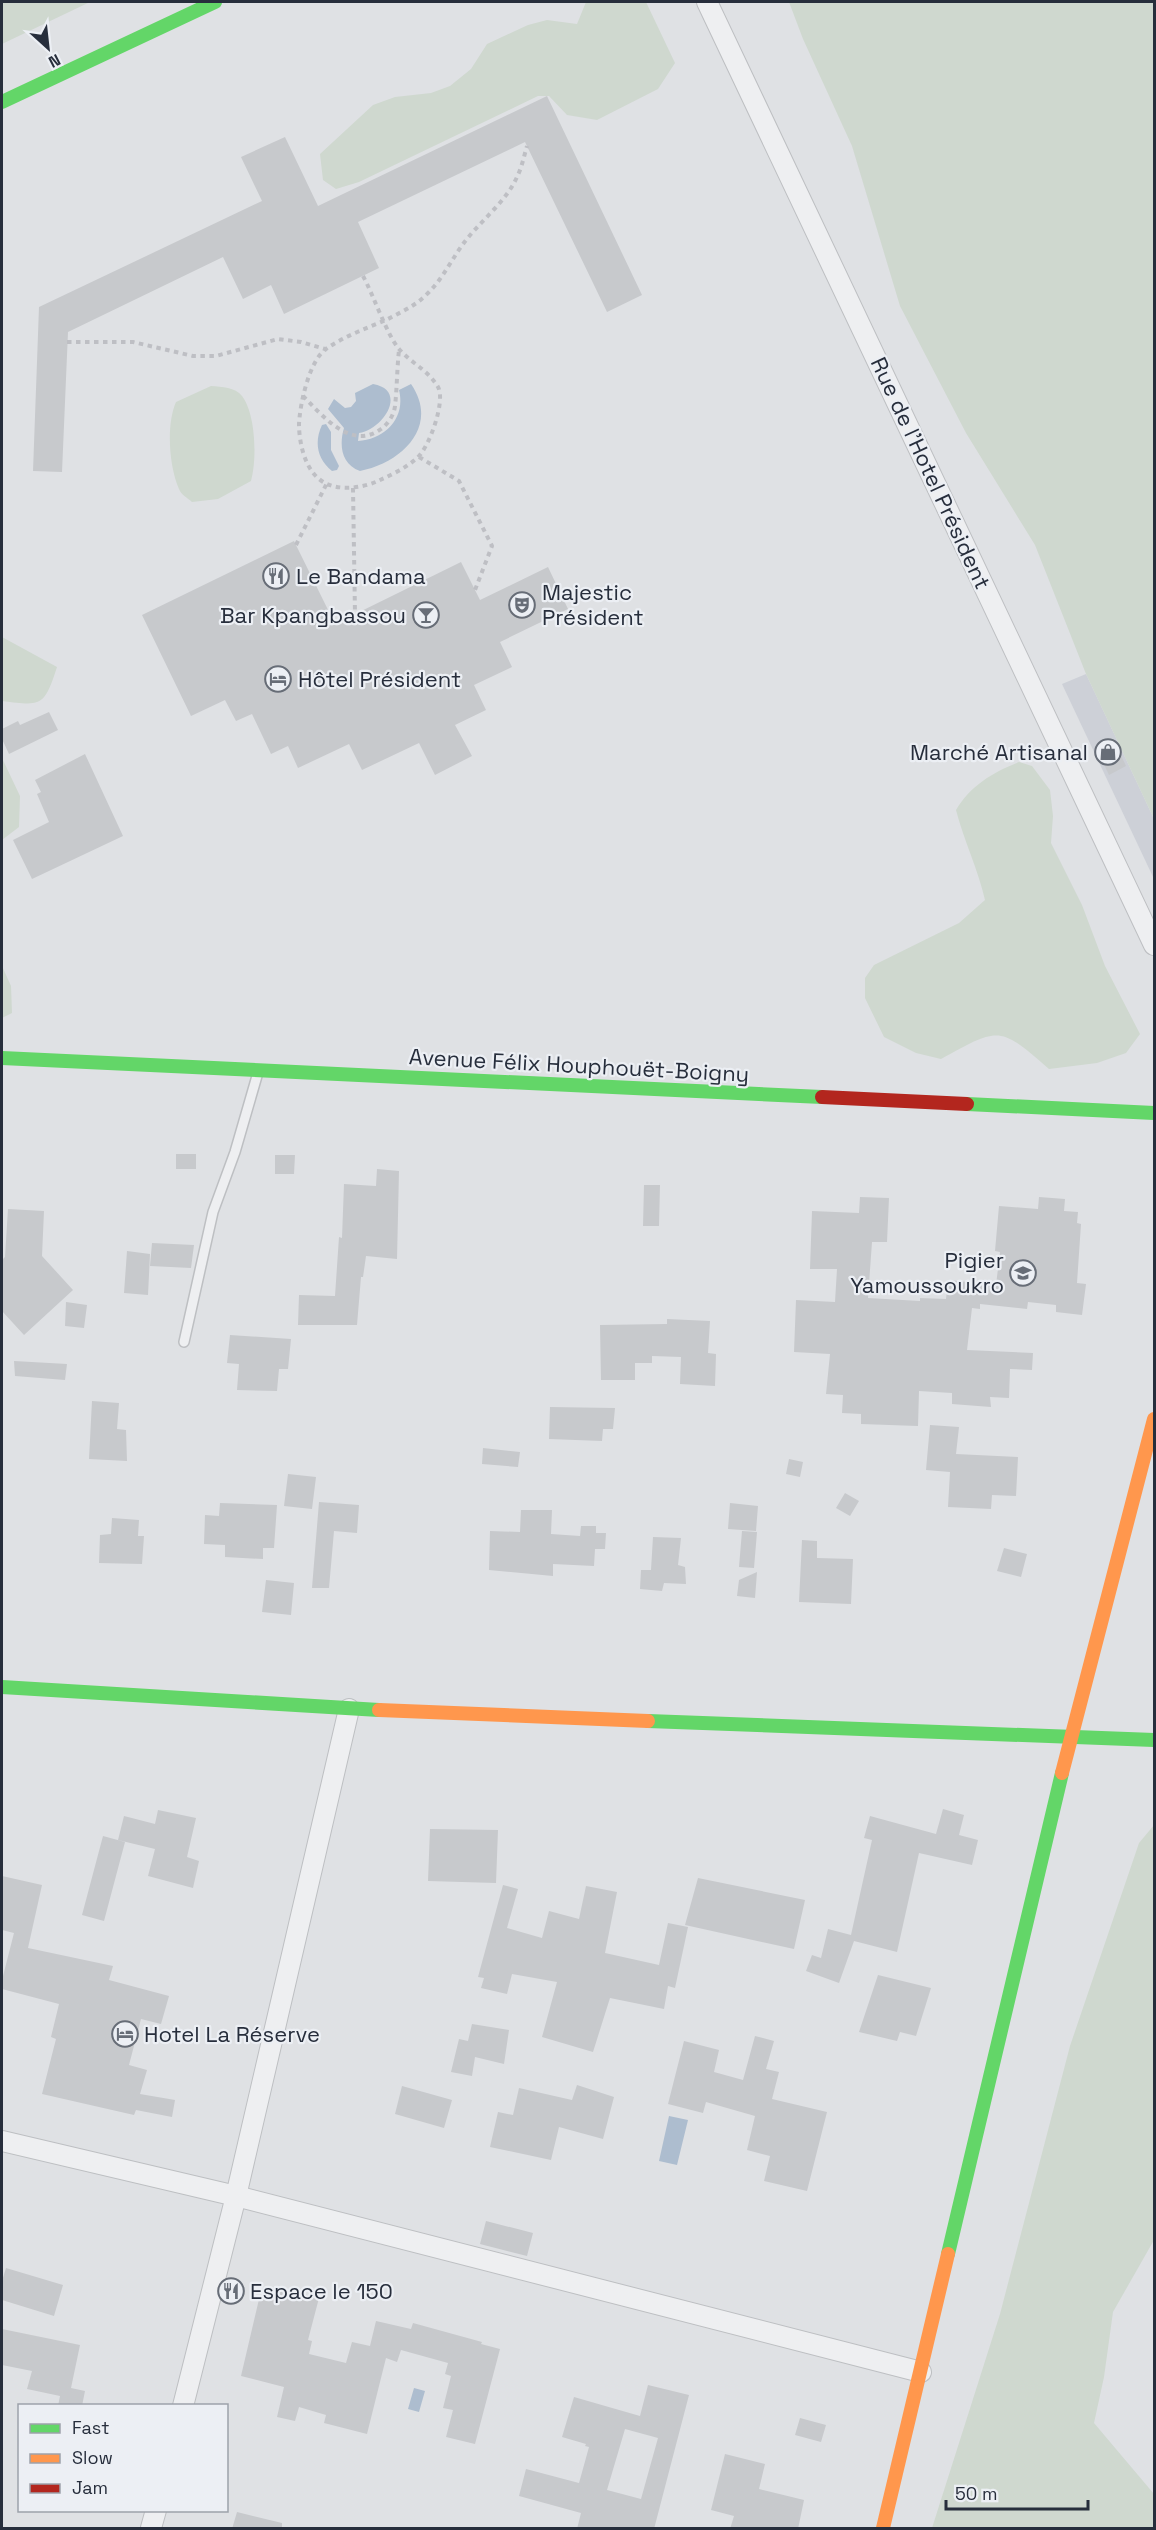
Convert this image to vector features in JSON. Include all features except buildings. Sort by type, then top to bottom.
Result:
[{"type":"main road","points":[[2,102],[215,2]]},
{"type":"main road","name":"Avenue Félix Houphouët-Boigny","points":[[2,1058],[1155,1113]]},
{"type":"main road","points":[[883,2529],[1071,1737],[1155,1419]]},
{"type":"main road","points":[[2,1687],[349,1708],[1155,1740]]},
{"type":"street","name":"Rue de l'Hotel Président","points":[[707,2],[1155,945]]},
{"type":"street","points":[[184,2404],[236,2196],[349,1708]]},
{"type":"street","points":[[2,2141],[236,2196],[921,2372]]},
{"type":"street","points":[[152,2529],[156,2512]]},
{"type":"lane","points":[[184,1342],[213,1212],[235,1152],[258,1071]]},
{"type":"path","points":[[363,276],[384,320],[399,349],[429,374],[440,390],[438,413],[431,435],[419,457],[375,483],[353,488],[337,488],[318,479],[306,463],[299,433],[303,396],[310,374],[325,349],[384,320],[407,309],[426,296],[462,246],[517,178],[527,147]]},
{"type":"path","points":[[67,342],[133,342],[193,356],[216,356],[278,339],[301,342],[325,349]]},
{"type":"path","points":[[303,396],[343,432],[358,437],[377,432],[392,415],[399,349]]},
{"type":"path","points":[[419,457],[459,481],[492,546],[475,590]]},
{"type":"path","points":[[296,545],[327,483]]},
{"type":"path","points":[[353,488],[355,614]]},
{"type":"shaded area","points":[[2,2],[90,2],[2,44]]},
{"type":"shaded area","points":[[586,2],[646,2],[675,63],[658,89],[597,120],[567,115],[549,96],[538,96],[359,182],[336,189],[323,180],[320,154],[373,105],[395,97],[431,93],[450,86],[471,69],[487,44],[528,25],[547,20],[577,24]]},
{"type":"shaded area","points":[[789,2],[1154,2],[1154,819],[1086,674],[1035,545],[966,433],[900,306],[852,146],[803,39]]},
{"type":"shaded area","points":[[211,386],[236,391],[247,404],[253,425],[253,472],[251,481],[218,499],[192,502],[181,493],[173,469],[170,446],[171,422],[176,402]]},
{"type":"shaded area","points":[[2,637],[57,667],[49,690],[40,701],[26,703],[2,701]]},
{"type":"shaded area","name":"Marché Artisanal","points":[[1086,674],[1154,819],[1154,879],[1062,684]]},
{"type":"shaded area","points":[[2,758],[20,796],[19,827],[2,840]]},
{"type":"shaded area","points":[[1019,762],[1032,766],[1050,790],[1053,816],[1051,843],[1082,905],[1105,966],[1140,1034],[1126,1053],[1097,1063],[1049,1069],[1019,1044],[998,1036],[987,1036],[941,1059],[916,1053],[884,1037],[865,998],[865,978],[874,965],[959,923],[985,900],[956,810],[975,787],[1000,770]]},
{"type":"shaded area","points":[[2,966],[11,986],[12,1013],[2,1018]]},
{"type":"shaded area","points":[[1154,1825],[1154,2240],[1113,2312],[1104,2377],[1094,2423],[1154,2494],[1154,2528],[932,2528],[1000,2314],[1070,2046],[1139,1843]]},
{"type":"water","points":[[373,384],[383,388],[389,394],[391,401],[384,417],[368,430],[359,433],[358,441],[377,436],[391,425],[399,410],[399,390],[411,384],[419,399],[421,414],[419,428],[412,440],[390,460],[360,471],[345,459],[342,447],[344,428],[328,409],[334,399],[345,408],[351,407],[356,401],[355,393]]},
{"type":"water","points":[[326,424],[331,432],[331,450],[339,466],[337,470],[332,471],[323,461],[318,450],[320,431],[322,425]]},
{"type":"water","points":[[669,2116],[688,2120],[677,2165],[659,2161]]},
{"type":"water","points":[[414,2388],[425,2391],[419,2412],[408,2409]]},
{"type":"traffic: fast","points":[[2,102],[215,2]]},
{"type":"traffic: fast","points":[[2,1058],[822,1097]]},
{"type":"traffic: fast","points":[[967,1104],[1154,1113]]},
{"type":"traffic: fast","points":[[2,1687],[379,1710]]},
{"type":"traffic: fast","points":[[648,1721],[1154,1740]]},
{"type":"traffic: fast","points":[[948,2254],[1062,1773]]},
{"type":"traffic: slow","points":[[1062,1773],[1154,1419]]},
{"type":"traffic: slow","points":[[379,1710],[648,1721]]},
{"type":"traffic: slow","points":[[883,2528],[948,2254]]},
{"type":"traffic: jam","points":[[822,1097],[967,1104]]},
{"type":"place","name":"Le Bandama","points":[[276,576]]},
{"type":"place","name":"Majestic Président","points":[[522,605]]},
{"type":"place","name":"Bar Kpangbassou","points":[[426,615]]},
{"type":"place","name":"Hôtel Président","points":[[278,679]]},
{"type":"place","name":"Marché Artisanal","points":[[1108,752]]},
{"type":"place","name":"Pigier Yamoussoukro","points":[[1023,1273]]},
{"type":"place","name":"Hotel La Réserve","points":[[125,2034]]},
{"type":"place","name":"Espace le 150","points":[[231,2291]]}]
